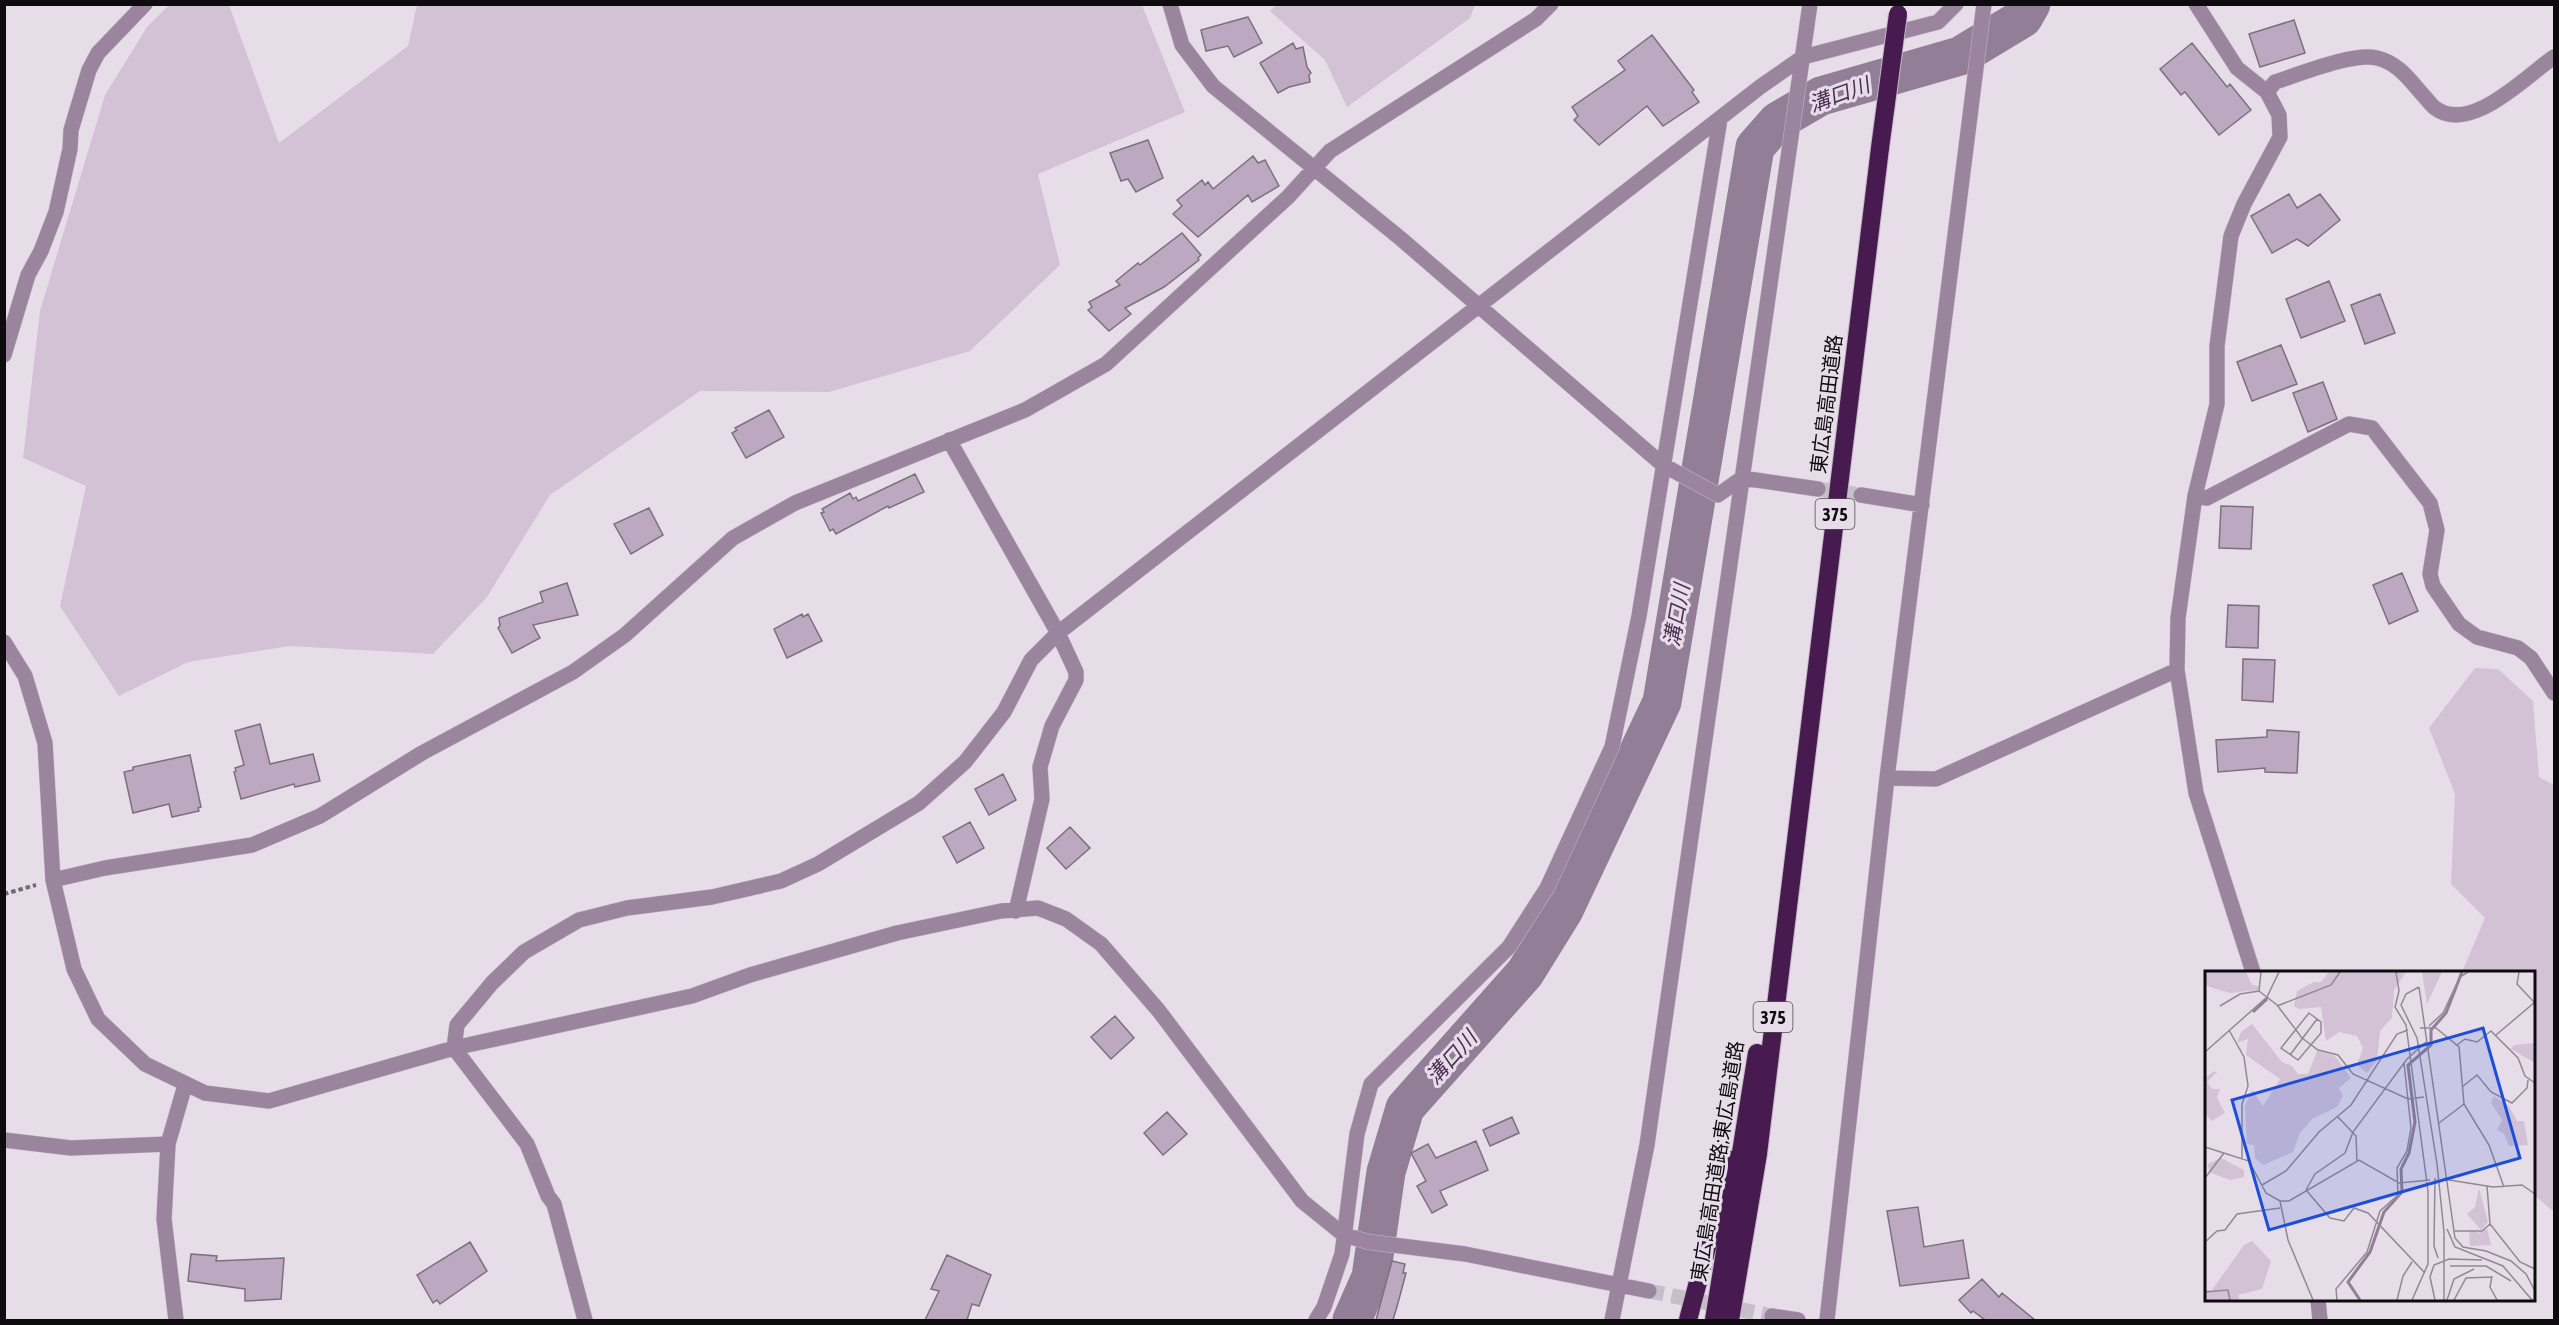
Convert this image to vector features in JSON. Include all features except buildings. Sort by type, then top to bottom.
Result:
[{"type":"highway","name":"東広島高田道路","points":[[1790,880],[1898,9]]},
{"type":"highway","name":"東広島高田道路;東広島道路","points":[[1714,1320],[1756,1060],[1790,880]]},
{"type":"highway","name":"東広島高田道路;東広島道路","points":[[1730,1320],[1758,1154],[1790,880]]},
{"type":"highway","points":[[1688,1320],[1756,1060]]},
{"type":"highway","points":[[1739,1320],[1758,1154]]},
{"type":"street","points":[[4,354],[28,275],[41,251],[56,212],[70,149],[71,130],[88,70],[98,53],[145,4]]},
{"type":"street","points":[[1170,4],[1182,45],[1213,86],[1480,306],[1663,465],[1718,495],[1742,478],[1818,489]]},
{"type":"street","points":[[53,880],[105,868],[252,845],[320,816],[422,753],[573,672],[625,635],[733,538],[795,503],[1025,410],[1106,364],[1271,213],[1330,151],[1536,19],[1551,4]]},
{"type":"street","points":[[1612,1320],[1647,1145],[1810,4]]},
{"type":"street","points":[[585,1320],[554,1204],[548,1196],[527,1144],[454,1048],[457,1025],[492,983],[524,952],[579,920],[627,908],[712,897],[781,881],[818,864],[919,803],[965,762],[1004,712],[1031,660],[1058,633],[1720,119],[1803,57],[1938,22],[1956,4]]},
{"type":"street","points":[[1827,1320],[1887,778],[1972,82],[1984,4]]},
{"type":"street","points":[[2196,4],[2237,68],[2267,92],[2279,115],[2280,137],[2244,204],[2231,236],[2217,346],[2217,405],[2195,496],[2178,618],[2177,670],[2196,793],[2253,971]]},
{"type":"street","points":[[2267,92],[2275,82],[2361,56],[2378,58],[2398,67],[2436,109],[2450,114],[2467,114],[2490,105],[2554,57]]},
{"type":"street","points":[[1316,1320],[1324,1308],[1342,1254],[1357,1134],[1371,1084],[1509,947],[1547,888],[1612,747],[1639,616],[1720,119]]},
{"type":"street","points":[[2195,496],[2207,498],[2349,424],[2372,429],[2430,503],[2435,515],[2437,530],[2430,574],[2433,586],[2459,624],[2477,637],[2518,648],[2530,658],[2554,693]]},
{"type":"street","points":[[949,440],[1058,633],[1076,672],[1076,681],[1052,726],[1040,767],[1042,799],[1016,911]]},
{"type":"street","points":[[1861,495],[1922,505]]},
{"type":"street","points":[[4,642],[25,676],[45,743],[53,880],[74,969],[98,1019],[145,1064],[205,1093],[269,1101],[454,1048],[692,996],[750,975],[897,933],[1001,911],[1038,908],[1066,919],[1101,944],[1159,1011],[1302,1201],[1344,1235],[1369,1242],[1465,1254],[1649,1292]]},
{"type":"street","points":[[1887,778],[1936,779],[2177,670]]},
{"type":"street","points":[[176,1320],[164,1219],[168,1144],[185,1085]]},
{"type":"street","points":[[4,1140],[71,1148],[168,1144]]},
{"type":"street","points":[[2318,1301],[2320,1320]]},
{"type":"street","points":[[1772,1316],[1797,1320]]},
{"type":"path","points":[[4,894],[53,880]]},
{"type":"shaded area","points":[[169,5],[229,5],[279,143],[408,46],[417,5],[1142,5],[1185,112],[1038,174],[1060,265],[970,351],[829,392],[700,391],[550,495],[487,597],[433,654],[290,646],[188,662],[119,696],[60,606],[86,486],[23,458],[40,311],[105,95],[147,27]]},
{"type":"shaded area","points":[[1276,5],[1475,5],[1470,18],[1347,107],[1325,60],[1270,11]]},
{"type":"shaded area","points":[[2475,668],[2498,669],[2533,701],[2539,777],[2554,785],[2554,1212],[2535,1196],[2535,971],[2462,971],[2485,918],[2451,884],[2455,794],[2429,728]]},
{"type":"waterway","name":"溝口川","points":[[1352,1320],[1371,1277],[1386,1172],[1405,1108],[1525,973],[1564,910],[1662,702],[1755,147],[1778,121],[1821,96],[1960,56],[2023,18],[2031,4]]},
{"type":"tunnel","points":[[1818,489],[1861,495]]},
{"type":"tunnel","points":[[1649,1291],[1772,1316]]}]
